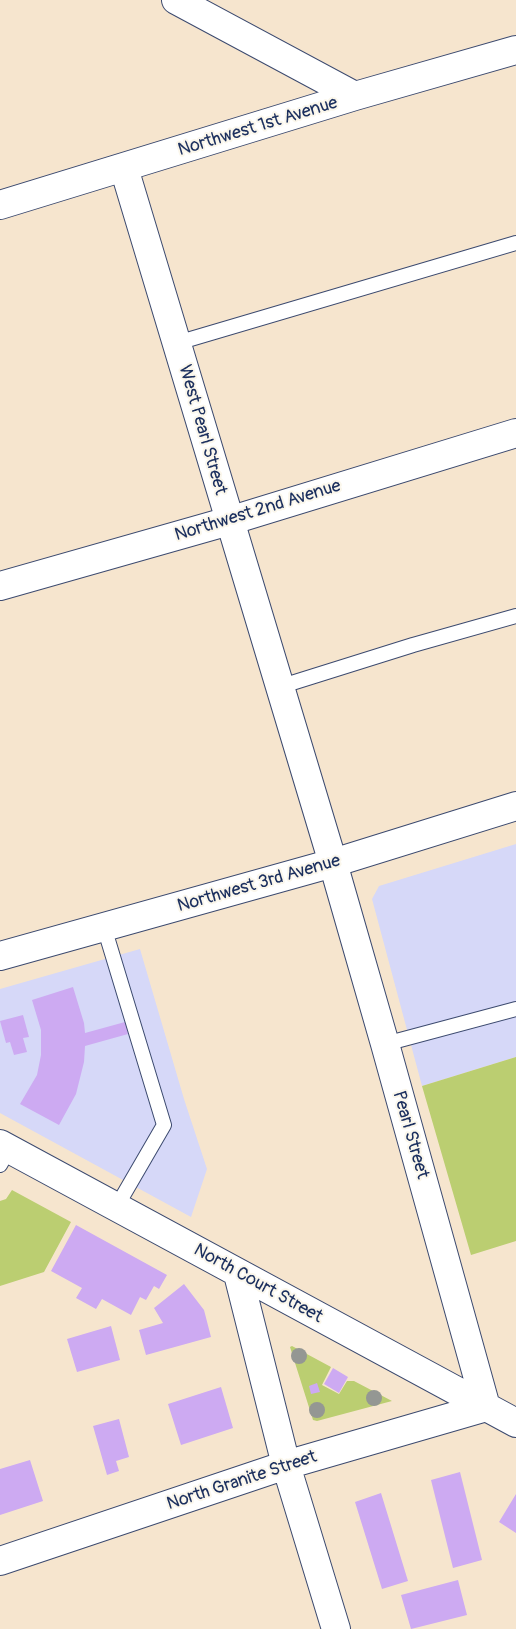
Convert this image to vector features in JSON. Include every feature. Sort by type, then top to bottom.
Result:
[{"type":"street","points":[[176,0],[354,96]]},
{"type":"street","name":"Northwest 1st Avenue","points":[[0,206],[354,96],[516,50]]},
{"type":"street","name":"West Pearl Street","points":[[124,168],[333,863]]},
{"type":"street","name":"Northwest 2nd Avenue","points":[[0,586],[229,521],[516,433]]},
{"type":"street","name":"Northwest 3rd Avenue","points":[[0,956],[333,863],[516,806]]},
{"type":"street","name":"Pearl Street","points":[[333,863],[486,1407]]},
{"type":"street","name":"North Court Street","points":[[3,1153],[117,1206],[238,1274],[516,1423]]},
{"type":"street","points":[[238,1274],[286,1465],[336,1629]]},
{"type":"street","name":"North Granite Street","points":[[0,1560],[286,1465],[486,1407]]},
{"type":"lane","points":[[177,344],[516,243]]},
{"type":"lane","points":[[279,686],[516,616]]},
{"type":"lane","points":[[104,927],[164,1125],[117,1206]]},
{"type":"lane","points":[[385,1044],[516,1009]]},
{"type":"shaded area","points":[[516,844],[516,1057],[422,1086],[372,899],[379,886]]},
{"type":"shaded area","points":[[140,949],[184,1099],[207,1169],[191,1217],[0,1113],[0,989]]},
{"type":"green space","points":[[516,1057],[516,1241],[471,1255],[422,1086]]},
{"type":"green space","points":[[12,1190],[71,1222],[44,1272],[0,1286],[0,1201],[6,1199]]},
{"type":"green space","points":[[292,1346],[331,1367],[322,1385],[339,1394],[347,1381],[354,1381],[392,1401],[317,1421],[313,1420],[290,1347]]},
{"type":"building","points":[[73,987],[84,1023],[85,1033],[125,1022],[128,1034],[85,1046],[84,1062],[76,1094],[59,1125],[20,1104],[37,1075],[41,1055],[41,1030],[32,1000]]},
{"type":"building","points":[[23,1015],[29,1037],[23,1038],[27,1052],[14,1055],[10,1042],[6,1043],[0,1021]]},
{"type":"building","points":[[76,1225],[167,1275],[159,1289],[154,1286],[146,1300],[140,1297],[131,1315],[102,1299],[96,1309],[76,1298],[82,1288],[51,1271]]},
{"type":"building","points":[[184,1284],[204,1310],[211,1337],[146,1355],[139,1330],[163,1323],[154,1308]]},
{"type":"building","points":[[111,1326],[120,1360],[77,1372],[67,1339]]},
{"type":"building","points":[[333,1368],[348,1377],[339,1393],[324,1384]]},
{"type":"building","points":[[317,1383],[320,1392],[311,1394],[309,1386]]},
{"type":"building","points":[[221,1387],[233,1428],[181,1445],[168,1404]]},
{"type":"building","points":[[119,1419],[129,1457],[116,1461],[119,1471],[107,1475],[93,1426]]},
{"type":"building","points":[[30,1460],[43,1501],[0,1515],[0,1469]]},
{"type":"building","points":[[460,1472],[482,1560],[453,1568],[431,1480]]},
{"type":"building","points":[[381,1493],[408,1581],[382,1589],[355,1502]]},
{"type":"building","points":[[516,1494],[516,1533],[499,1522]]},
{"type":"building","points":[[458,1580],[467,1615],[411,1629],[401,1595]]}]
